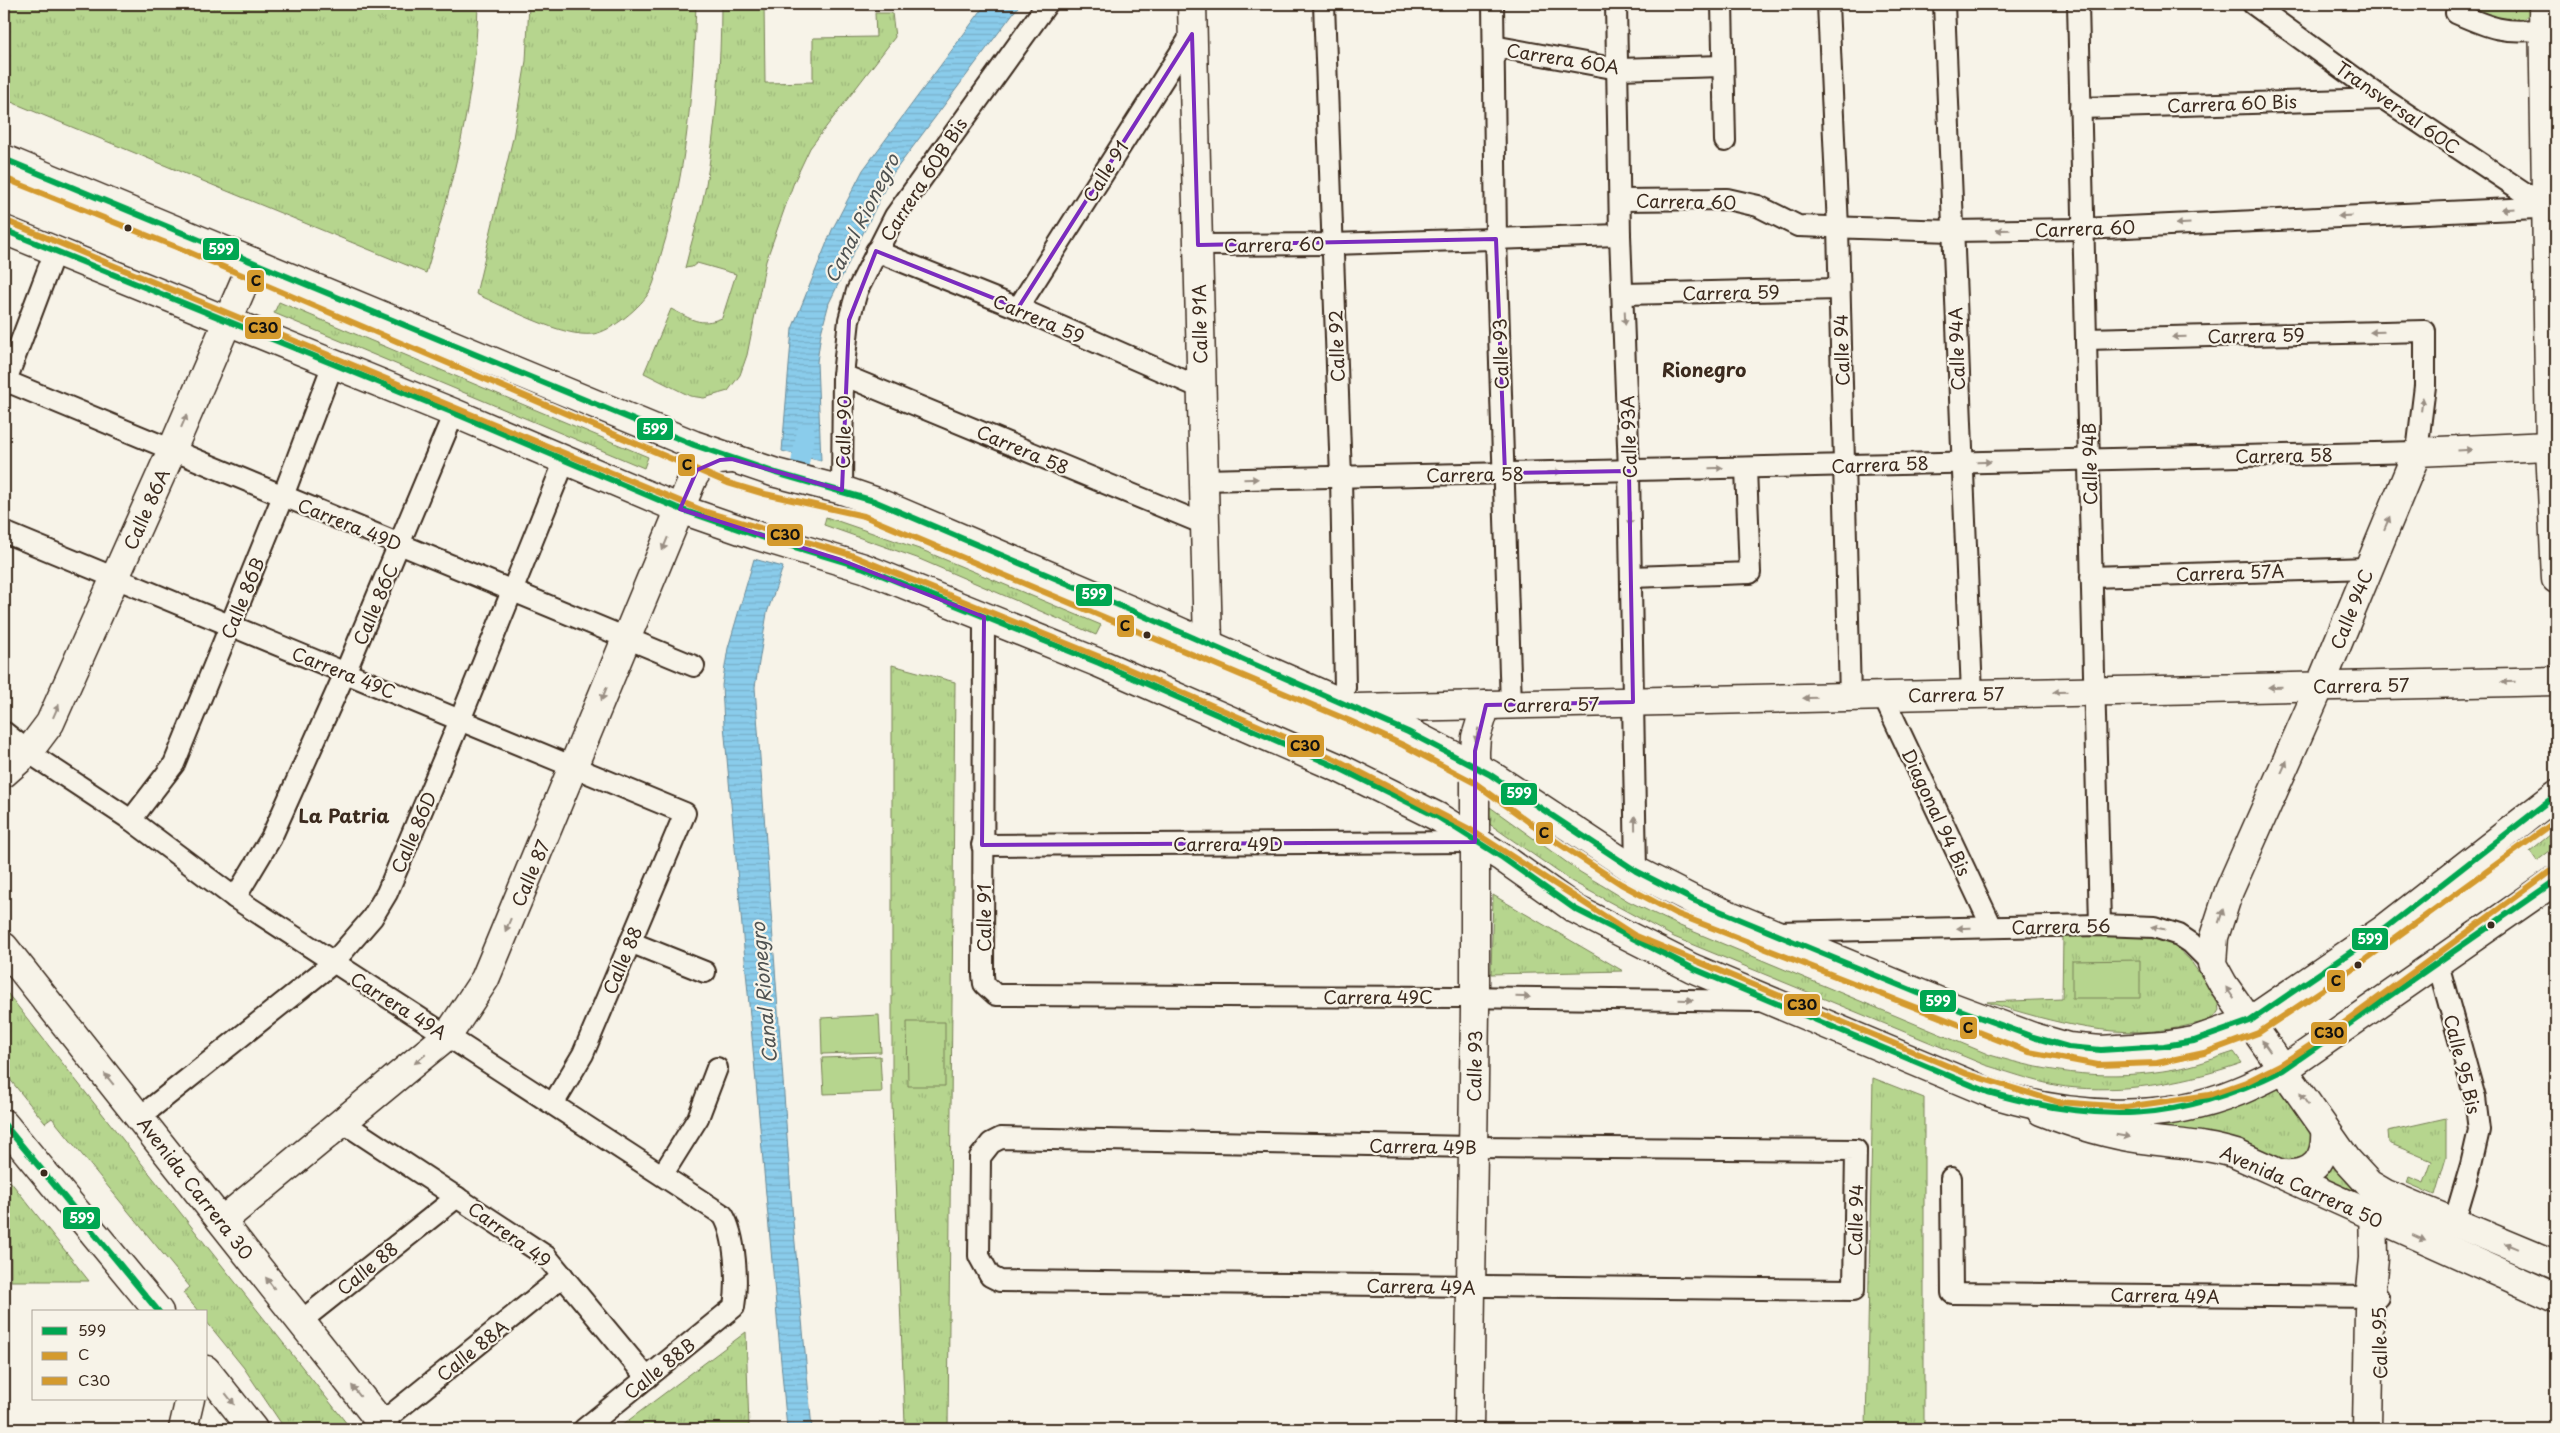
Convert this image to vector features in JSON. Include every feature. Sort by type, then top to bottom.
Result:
[{"type":"main road","name":"Calle 91A","points":[[1192,4],[1208,644]]},
{"type":"main road","points":[[2543,17],[2550,78],[2556,579]]},
{"type":"main road","points":[[4,159],[670,436],[732,459],[842,490],[892,509],[1208,644],[1350,698],[1475,766],[1636,871],[1693,900],[1952,1008],[2033,1037],[2068,1046],[2101,1050],[2164,1046],[2194,1041],[2250,1021],[2375,935],[2556,795]]},
{"type":"main road","name":"Avenida Carrera 50","points":[[4,230],[228,320],[680,508],[746,532],[841,560],[1099,663],[1339,768],[1438,818],[1474,842],[1503,858],[1575,909],[1601,924],[1692,968],[1770,1001],[1988,1092],[2076,1125],[2142,1140],[2212,1147],[2283,1174],[2374,1218],[2556,1298]]},
{"type":"main road","name":"Calle 86A","points":[[4,773],[29,751],[50,723],[172,450],[253,262]]},
{"type":"main road","name":"Carrera 58","points":[[2416,452],[2553,446]]},
{"type":"main road","name":"Calle 94C","points":[[2212,964],[2214,937],[2229,891],[2320,686],[2416,452]]},
{"type":"main road","name":"Calle 87","points":[[222,1221],[344,1123],[448,1035],[485,979],[575,767],[695,475],[703,464],[710,461],[732,459]]},
{"type":"main road","name":"Carrera 57","points":[[1350,698],[1498,705],[2556,681]]},
{"type":"main road","name":"Calle 93","points":[[1470,1429],[1476,737],[1498,705]]},
{"type":"main road","points":[[2018,1102],[2085,1111],[2146,1113],[2195,1105],[2238,1092],[2283,1070],[2438,964],[2556,880]]},
{"type":"main road","name":"Avenida Carrera 30","points":[[4,947],[383,1426]]},
{"type":"main road","name":"Carrera 56","points":[[2212,964],[2223,984],[2283,1070]]},
{"type":"main road","name":"Avenida Carrera 50","points":[[2283,1070],[2347,1160],[2369,1184],[2386,1194],[2556,1265]]},
{"type":"main road","points":[[4,1124],[157,1310]]},
{"type":"main road","points":[[2283,1174],[2295,1175],[2307,1171],[2317,1164],[2324,1148],[2325,1129]]},
{"type":"main road","name":"Calle 95","points":[[2369,1184],[2374,1218],[2374,1297],[2379,1429]]},
{"type":"main road","name":"Calle 95","points":[[2367,1429],[2374,1297]]},
{"type":"main road","points":[[208,1373],[253,1429]]},
{"type":"main road","points":[[183,1429],[190,1400]]},
{"type":"street","name":"Carrera 60B Bis","points":[[843,375],[849,320],[857,291],[895,216],[1047,4]]},
{"type":"street","name":"Calle 92","points":[[1324,4],[1350,698]]},
{"type":"street","name":"Calle 93","points":[[1493,4],[1496,239],[1505,473],[1498,705]]},
{"type":"street","name":"Calle 93A","points":[[1616,4],[1620,234],[1624,294],[1629,470],[1636,871]]},
{"type":"street","points":[[1722,4],[1725,140]]},
{"type":"street","name":"Calle 94","points":[[1828,4],[1838,228],[1850,697]]},
{"type":"street","name":"Calle 94A","points":[[1944,4],[1961,462],[1972,694]]},
{"type":"street","name":"Calle 94B","points":[[2078,4],[2100,925]]},
{"type":"street","name":"Transversal 60C","points":[[2253,4],[2384,99],[2551,207]]},
{"type":"street","points":[[2456,13],[2491,28],[2517,33],[2543,17]]},
{"type":"street","name":"Calle 91","points":[[1018,308],[1192,34]]},
{"type":"street","name":"Carrera 60A","points":[[1493,46],[1618,69],[1723,66]]},
{"type":"street","name":"Carrera 60 Bis","points":[[2080,108],[2384,99]]},
{"type":"street","name":"Carrera 60","points":[[1620,200],[1727,199],[1758,206],[1798,226],[1952,230],[2083,229],[2551,207]]},
{"type":"street","name":"Carrera 60","points":[[1198,245],[1332,244],[1620,234]]},
{"type":"street","points":[[5,384],[55,251]]},
{"type":"street","name":"Carrera 59","points":[[876,251],[1018,308],[1201,388]]},
{"type":"street","name":"Carrera 59","points":[[1624,294],[1839,289]]},
{"type":"street","name":"Carrera 59","points":[[2086,339],[2426,331]]},
{"type":"street","name":"Calle 94C","points":[[2416,452],[2425,386],[2426,331]]},
{"type":"street","name":"Calle 86B","points":[[130,820],[174,764],[283,496],[333,364]]},
{"type":"street","name":"Carrera 58","points":[[843,375],[1204,524]]},
{"type":"street","name":"Calle 90","points":[[842,490],[843,375]]},
{"type":"street","name":"Carrera 49D","points":[[5,384],[172,450],[694,666]]},
{"type":"street","name":"Calle 86C","points":[[235,898],[271,838],[345,673],[454,413]]},
{"type":"street","name":"Carrera 58","points":[[1203,480],[2416,452]]},
{"type":"street","name":"Calle 86D","points":[[140,1117],[333,963],[372,918],[387,893],[460,720],[565,460]]},
{"type":"street","points":[[1631,577],[1750,573],[1746,468]]},
{"type":"street","name":"Carrera 49C","points":[[4,532],[685,813]]},
{"type":"street","name":"Carrera 57A","points":[[2092,577],[2368,568]]},
{"type":"street","name":"Calle 91","points":[[984,617],[983,975],[988,990]]},
{"type":"street","name":"Diagonal 94 Bis","points":[[1883,696],[1992,927]]},
{"type":"street","name":"Carrera 49A","points":[[4,732],[130,820],[235,898],[333,963],[663,1174],[723,1215],[728,1223],[733,1244],[734,1307]]},
{"type":"street","name":"Calle 88","points":[[553,1104],[583,1054],[685,813]]},
{"type":"street","name":"Carrera 49D","points":[[982,845],[1474,842]]},
{"type":"street","name":"Carrera 56","points":[[1770,932],[2100,925],[2165,930],[2191,943],[2212,964]]},
{"type":"street","points":[[630,942],[705,972]]},
{"type":"street","name":"Calle 95 Bis","points":[[2438,964],[2475,1098],[2479,1130],[2454,1222]]},
{"type":"street","name":"Carrera 49C","points":[[988,990],[996,995],[1005,996],[1474,997],[1770,1001]]},
{"type":"street","points":[[663,1174],[698,1118],[717,1068]]},
{"type":"street","name":"Carrera 49","points":[[344,1123],[546,1256],[647,1378]]},
{"type":"street","name":"Carrera 49B","points":[[990,1276],[979,1256],[980,1157],[991,1143],[1001,1138],[1473,1147],[1856,1150]]},
{"type":"street","name":"Calle 94","points":[[1854,1290],[1856,1150]]},
{"type":"street","name":"Carrera 49A","points":[[1951,1178],[1952,1293],[2374,1297]]},
{"type":"street","name":"Calle 88","points":[[301,1321],[457,1197]]},
{"type":"street","name":"Calle 88A","points":[[383,1426],[563,1276]]},
{"type":"street","name":"Carrera 49A","points":[[990,1276],[1000,1281],[1854,1290]]},
{"type":"street","name":"Calle 88B","points":[[584,1429],[734,1307]]},
{"type":"highlighted area","points":[[1192,34],[1198,245],[1496,239],[1505,473],[1629,471],[1633,702],[1486,705],[1475,751],[1475,842],[982,845],[984,617],[841,560],[680,509],[697,470],[720,460],[732,459],[842,490],[849,320],[876,251],[1018,308]]},
{"type":"green space","points":[[4,4],[478,4],[473,72],[468,106],[445,207],[426,273],[4,99]]},
{"type":"green space","points":[[529,4],[696,4],[691,98],[683,160],[671,221],[654,282],[646,297],[633,311],[608,329],[593,334],[580,334],[550,327],[476,294],[513,138],[526,61]]},
{"type":"green space","points":[[721,4],[764,4],[765,83],[813,82],[813,38],[876,37],[875,13],[892,13],[895,37],[810,148],[794,182],[766,261],[747,355],[740,375],[728,391],[704,398],[690,396],[644,373],[671,309],[690,319],[701,322],[722,318],[736,274],[697,263],[692,267],[685,268],[703,200],[709,167],[719,74]]},
{"type":"green space","points":[[2463,4],[2529,4],[2530,13],[2517,25],[2462,9]]},
{"type":"green space","points":[[279,302],[648,457],[644,468],[274,313]]},
{"type":"green space","points":[[826,517],[922,550],[1101,625],[1096,635],[917,558],[824,525]]},
{"type":"green space","points":[[892,665],[955,682],[948,1429],[850,1429],[905,1423],[892,1104]]},
{"type":"green space","points":[[1490,807],[1580,872],[1628,901],[1680,926],[1990,1055],[2013,1062],[2059,1071],[2105,1075],[2128,1075],[2175,1069],[2234,1052],[2242,1063],[2202,1075],[2161,1084],[2098,1089],[2054,1085],[1985,1065],[1674,937],[1571,881],[1488,823]]},
{"type":"green space","points":[[2556,830],[2556,846],[2537,861],[2530,851]]},
{"type":"green space","points":[[1493,895],[1623,971],[1491,974]]},
{"type":"green space","points":[[2063,936],[2148,936],[2171,942],[2190,960],[2217,999],[2219,1010],[2214,1017],[2203,1022],[2164,1030],[2139,1032],[2087,1028],[2037,1017],[1987,1002],[2062,999]]},
{"type":"green space","points":[[2140,960],[2140,998],[2072,998],[2072,961]]},
{"type":"green space","points":[[4,989],[351,1429],[285,1429],[244,1368],[208,1323],[208,1310],[197,1310],[183,1293],[190,1287],[52,1118],[45,1123],[4,1072]]},
{"type":"green space","points":[[879,1015],[881,1052],[822,1054],[821,1018]]},
{"type":"green space","points":[[907,1022],[945,1022],[945,1086],[908,1086]]},
{"type":"green space","points":[[880,1056],[882,1092],[824,1094],[822,1058]]},
{"type":"green space","points":[[1873,1078],[1924,1098],[1924,1429],[1866,1429]]},
{"type":"green space","points":[[2281,1083],[2319,1143],[2301,1165],[2138,1126]]},
{"type":"green space","points":[[2446,1118],[2446,1158],[2435,1195],[2407,1183],[2409,1177],[2424,1183],[2432,1161],[2389,1143],[2388,1131]]},
{"type":"green space","points":[[2333,1156],[2352,1181],[2360,1199],[2315,1177]]},
{"type":"green space","points":[[10,1181],[89,1281],[11,1281]]},
{"type":"green space","points":[[746,1332],[749,1429],[617,1429]]},
{"type":"water","points":[[986,4],[1020,4],[891,176],[829,303],[821,333],[817,362],[821,461],[782,451],[792,329],[832,230],[863,170]]},
{"type":"water","points":[[754,559],[783,567],[767,613],[755,687],[793,1221],[812,1429],[787,1429],[724,725],[722,685],[728,648]]},
{"type":"waterway","name":"Canal Rionegro","points":[[800,463],[806,432]]},
{"type":"transit line","name":"599","points":[[4,159],[694,445],[776,473],[874,501],[1137,613],[1408,732],[1489,774],[1636,871],[1693,900],[1952,1007],[2033,1037],[2068,1047],[2101,1050],[2164,1046],[2194,1041],[2250,1021],[2383,930],[2556,795]]},
{"type":"transit line","name":"C","points":[[4,178],[186,251],[728,483],[765,494],[864,516],[1350,721],[1403,745],[1475,783],[1561,845],[1621,884],[1677,914],[2029,1052],[2098,1065],[2157,1063],[2204,1053],[2258,1033],[2336,981],[2556,821]]},
{"type":"transit line","name":"C30","points":[[4,220],[706,512],[851,555],[1117,664],[1335,759],[1471,830],[1634,935],[1967,1074],[2058,1102],[2126,1107],[2209,1095],[2246,1082],[2280,1065],[2344,1023],[2556,867]]},
{"type":"transit line","name":"599","points":[[4,230],[454,413],[680,509],[755,535],[864,568],[1099,663],[1339,768],[1438,817],[1503,858],[1575,909],[1692,968],[1988,1092],[2066,1109],[2103,1113],[2173,1108],[2209,1100],[2245,1087],[2283,1070],[2556,880]]},
{"type":"transit line","name":"599","points":[[4,1124],[157,1310]]},
{"type":"district","name":"Rionegro","points":[[1704,369]]},
{"type":"district","name":"La Patria","points":[[344,815]]}]
